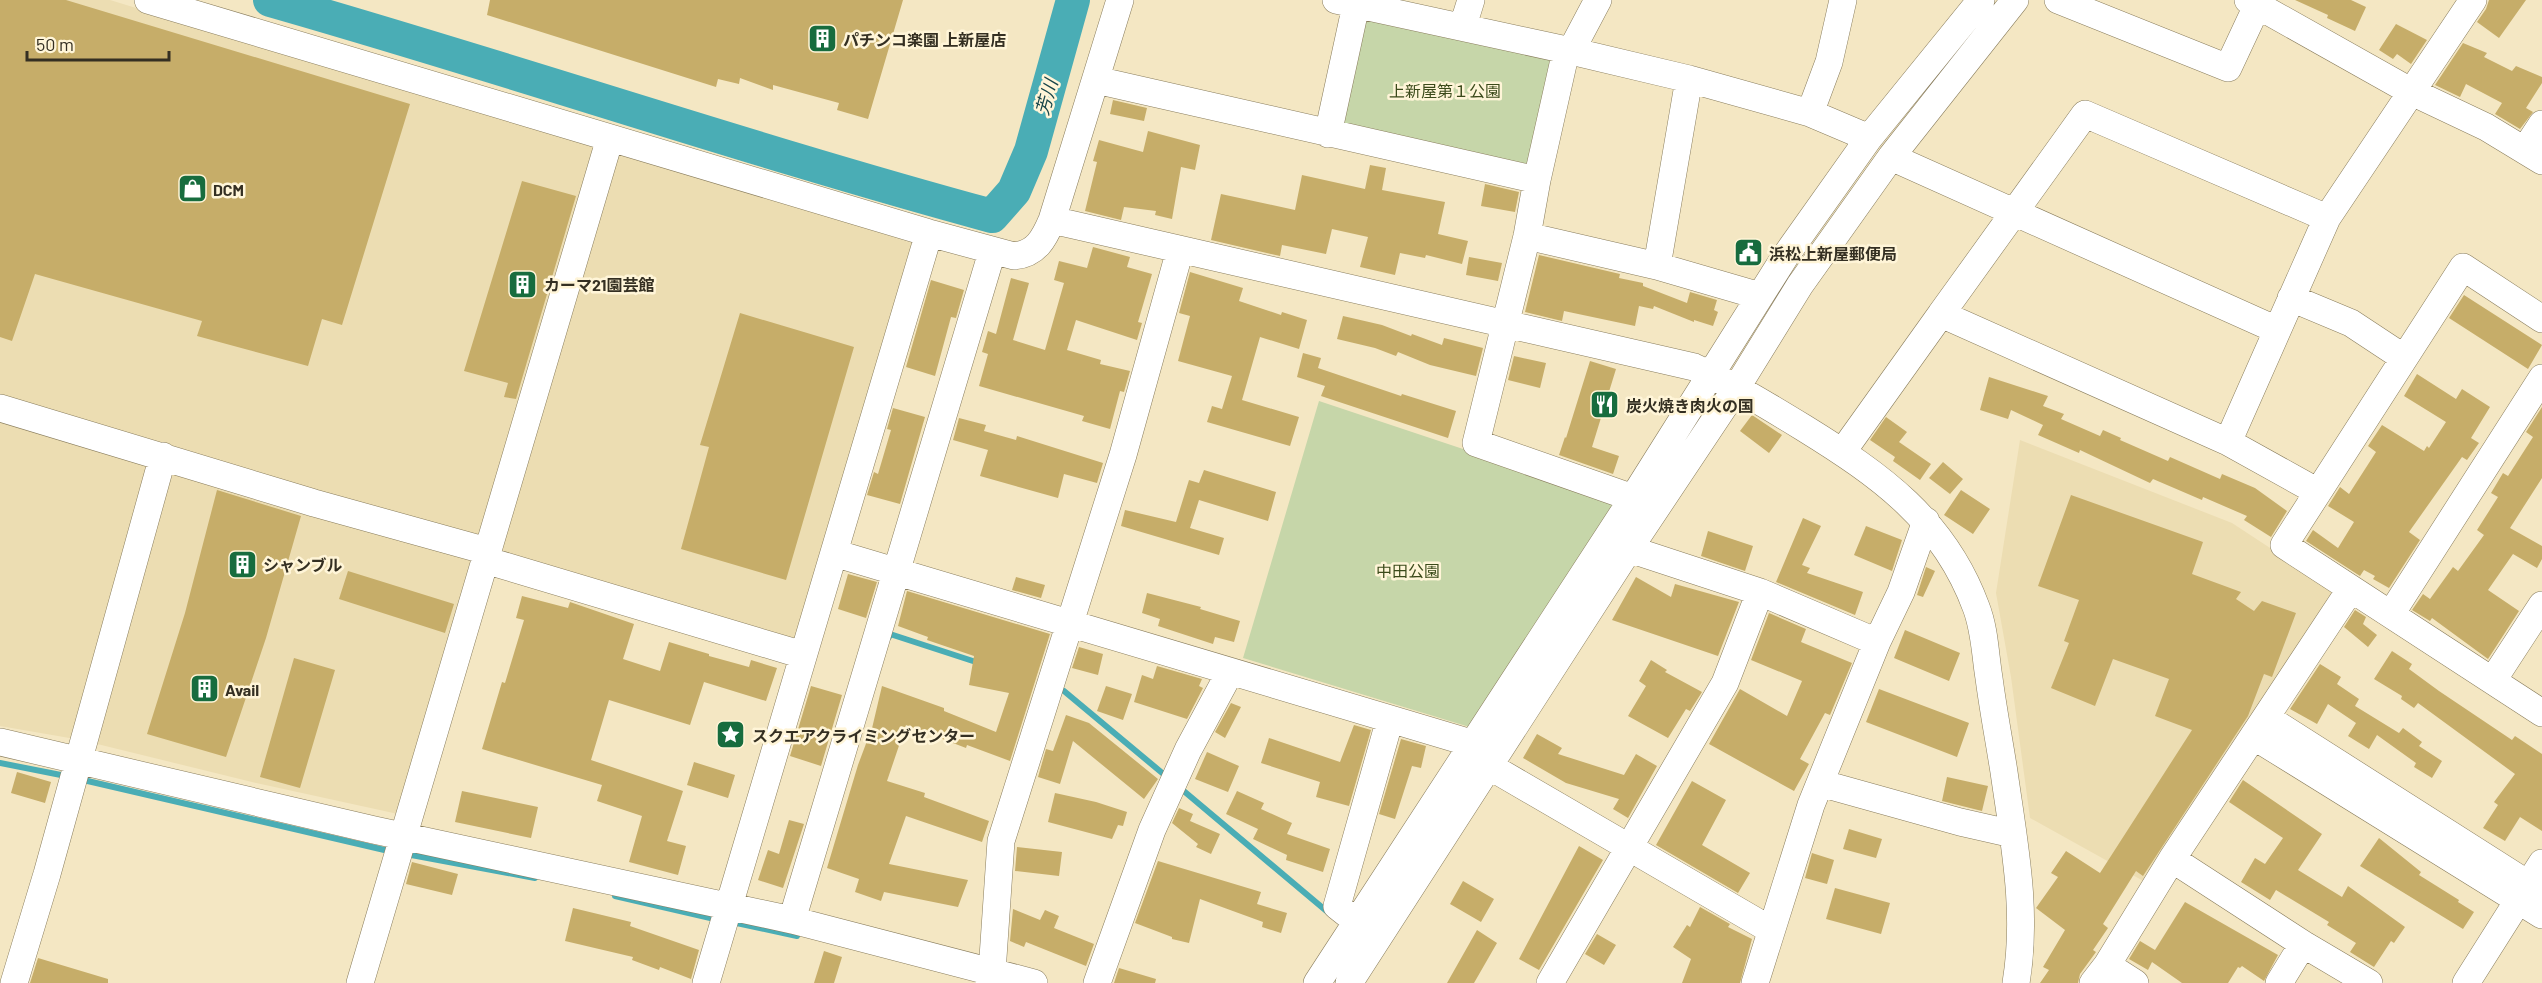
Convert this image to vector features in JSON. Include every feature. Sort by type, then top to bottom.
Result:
[{"type":"street","points":[[148,0],[992,252],[1014,256],[1027,254],[1040,244],[1052,220],[1120,0]]},
{"type":"street","points":[[1463,26],[1471,0]]},
{"type":"street","points":[[1598,0],[1569,51],[1536,180],[1527,236],[1476,443],[1633,498]]},
{"type":"street","points":[[1810,113],[1829,62],[1843,0]]},
{"type":"street","points":[[1317,983],[1633,498],[1786,255],[1869,138],[1981,0]]},
{"type":"street","points":[[1349,983],[1629,549],[1737,387],[1800,285],[1891,157],[2015,0]]},
{"type":"street","points":[[2058,0],[2228,68],[2253,3],[2410,91],[2486,127],[2533,156],[2542,124]]},
{"type":"street","points":[[2228,442],[2327,218],[2473,0]]},
{"type":"street","points":[[1328,134],[1346,2],[1463,26],[1689,79],[1810,113],[1869,138]]},
{"type":"street","points":[[1657,266],[1689,79]]},
{"type":"street","points":[[1096,80],[1536,180]]},
{"type":"street","points":[[1843,451],[2085,114],[2327,218]]},
{"type":"street","points":[[360,983],[610,138]]},
{"type":"street","points":[[1891,157],[2277,330]]},
{"type":"street","points":[[1052,220],[1672,361],[1712,375],[1737,387],[1843,451],[1897,492],[1926,521],[1960,570],[1984,632],[2018,862],[2022,927],[2016,983]]},
{"type":"street","points":[[706,983],[929,233]]},
{"type":"street","points":[[1527,236],[1657,266],[1760,296]]},
{"type":"street","points":[[990,978],[1001,841],[1123,454],[1180,250]]},
{"type":"street","points":[[792,920],[898,574],[992,252]]},
{"type":"street","points":[[2538,309],[2463,267],[2284,545],[2542,713]]},
{"type":"street","points":[[2291,298],[2351,323],[2404,358]]},
{"type":"street","points":[[1941,314],[2228,442],[2318,492]]},
{"type":"street","points":[[2391,614],[2542,378]]},
{"type":"street","points":[[0,408],[163,456],[803,655]]},
{"type":"street","points":[[14,983],[47,874],[163,456]]},
{"type":"street","points":[[1755,983],[1811,805],[1877,642],[1901,592],[1926,521]]},
{"type":"street","points":[[1629,549],[1760,592],[1877,642]]},
{"type":"street","points":[[834,554],[1474,744]]},
{"type":"street","points":[[2135,983],[2100,974],[2172,859],[2261,728],[2350,590]]},
{"type":"street","points":[[1550,983],[1725,682],[1760,592]]},
{"type":"street","points":[[2493,680],[2542,605]]},
{"type":"street","points":[[1097,983],[1152,830],[1230,672]]},
{"type":"street","points":[[1356,921],[1337,906],[1390,719]]},
{"type":"street","points":[[2261,728],[2532,885],[2542,915]]},
{"type":"street","points":[[0,742],[403,836],[792,920],[990,978],[1034,983]]},
{"type":"street","points":[[1489,766],[1771,930]]},
{"type":"street","points":[[1820,783],[1960,822],[2013,834]]},
{"type":"street","points":[[2172,859],[2303,944],[2369,983]]},
{"type":"street","points":[[2466,983],[2532,885]]},
{"type":"street","points":[[2279,983],[2303,944]]},
{"type":"shaded area","points":[[0,0],[110,0],[443,102],[590,141],[597,157],[398,814],[252,782],[81,740],[0,726]]},
{"type":"shaded area","points":[[623,151],[918,245],[797,648],[494,557],[616,155]]},
{"type":"shaded area","points":[[2020,440],[2232,523],[2337,592],[2147,883],[2030,818],[2011,677],[1996,593]]},
{"type":"green space","name":"上新屋第１公園","points":[[1366,16],[1556,56],[1533,165],[1343,125]]},
{"type":"green space","name":"中田公園","points":[[1319,401],[1622,502],[1476,729],[1243,658]]},
{"type":"building","name":"DCM","points":[[0,0],[66,0],[410,104],[342,325],[322,319],[308,366],[197,336],[202,321],[35,274],[12,341],[0,337]]},
{"type":"building","points":[[490,0],[903,0],[868,119],[837,110],[839,103],[773,85],[773,90],[740,78],[739,84],[718,79],[716,87],[487,15]]},
{"type":"building","points":[[2295,0],[2351,0],[2366,7],[2355,31],[2327,18],[2328,15]]},
{"type":"building","points":[[2489,0],[2526,0],[2499,38],[2477,22]]},
{"type":"building","points":[[2396,24],[2427,40],[2411,64],[2397,54],[2393,59],[2379,50]]},
{"type":"building","points":[[2463,43],[2487,53],[2484,57],[2512,71],[2516,66],[2542,77],[2542,83],[2526,108],[2533,112],[2520,129],[2495,114],[2502,103],[2466,84],[2460,97],[2435,85]]},
{"type":"building","points":[[1113,100],[1147,108],[1144,121],[1110,114]]},
{"type":"building","points":[[1148,131],[1200,145],[1195,170],[1181,167],[1172,219],[1155,215],[1156,211],[1124,207],[1121,220],[1085,211],[1097,162],[1093,161],[1099,140],[1143,152]]},
{"type":"building","points":[[1370,165],[1386,168],[1382,190],[1445,202],[1438,234],[1468,241],[1462,264],[1426,255],[1425,258],[1400,253],[1395,275],[1360,267],[1368,237],[1332,229],[1326,254],[1282,245],[1280,256],[1211,240],[1221,194],[1295,210],[1302,175],[1365,189]]},
{"type":"building","name":"カーマ21園芸館","points":[[522,181],[576,196],[516,399],[504,397],[508,383],[464,371]]},
{"type":"building","points":[[1485,184],[1519,192],[1515,212],[1481,206]]},
{"type":"building","points":[[1093,247],[1130,257],[1127,267],[1152,274],[1138,322],[1142,323],[1137,340],[1076,320],[1067,350],[1101,360],[1100,364],[1130,371],[1124,392],[1120,391],[1110,429],[1082,421],[1084,416],[979,386],[988,354],[982,352],[988,331],[996,334],[1011,278],[1029,283],[1013,340],[1045,350],[1064,283],[1054,280],[1059,261],[1087,268]]},
{"type":"building","points":[[1539,255],[1620,274],[1619,278],[1643,283],[1643,286],[1687,303],[1690,292],[1717,300],[1714,310],[1718,312],[1713,326],[1694,320],[1694,322],[1654,306],[1653,309],[1639,306],[1635,326],[1564,311],[1562,321],[1525,312]]},
{"type":"building","points":[[1469,257],[1502,263],[1498,281],[1466,275]]},
{"type":"building","points":[[1190,272],[1243,288],[1239,301],[1281,315],[1282,312],[1307,320],[1299,349],[1260,337],[1242,400],[1299,417],[1290,446],[1207,422],[1212,406],[1222,409],[1232,376],[1178,361],[1190,316],[1179,313]]},
{"type":"building","points":[[931,280],[964,290],[956,318],[951,317],[935,376],[906,367]]},
{"type":"building","points":[[2464,295],[2542,345],[2528,369],[2449,318]]},
{"type":"building","points":[[740,313],[854,347],[786,580],[681,549],[709,447],[700,445]]},
{"type":"building","points":[[1343,316],[1382,325],[1442,345],[1444,338],[1483,348],[1476,376],[1430,365],[1398,352],[1396,356],[1375,348],[1337,339]]},
{"type":"building","points":[[1303,353],[1321,358],[1318,368],[1401,396],[1402,394],[1456,411],[1448,438],[1321,396],[1325,386],[1297,377]]},
{"type":"building","points":[[1514,356],[1546,363],[1540,388],[1508,380]]},
{"type":"building","points":[[1590,361],[1616,369],[1592,447],[1619,456],[1613,474],[1559,455]]},
{"type":"building","points":[[2417,374],[2456,399],[2462,389],[2490,407],[2471,438],[2479,443],[2467,460],[2462,457],[2409,532],[2420,540],[2389,588],[2373,579],[2375,576],[2364,570],[2360,576],[2306,541],[2313,530],[2338,548],[2354,522],[2328,506],[2340,487],[2349,494],[2376,452],[2368,446],[2382,425],[2424,451],[2427,446],[2429,448],[2446,422],[2404,396]]},
{"type":"building","points":[[1989,377],[2048,396],[2043,406],[2064,414],[2061,419],[2100,436],[2103,430],[2168,461],[2170,457],[2220,479],[2222,474],[2255,488],[2287,511],[2271,537],[2244,520],[2247,516],[2153,479],[2150,483],[2080,450],[2079,453],[2038,435],[2043,425],[2011,410],[2008,419],[1980,410]]},
{"type":"building","points":[[2542,407],[2542,478],[2510,528],[2542,546],[2542,559],[2537,568],[2513,554],[2488,590],[2519,611],[2488,659],[2432,618],[2430,621],[2412,610],[2423,594],[2430,599],[2453,567],[2458,571],[2484,535],[2477,530],[2498,497],[2491,493],[2503,473],[2508,476],[2533,437],[2526,432]]},
{"type":"building","points":[[893,408],[925,417],[900,504],[867,495],[874,472],[878,474],[891,430],[887,429]]},
{"type":"building","points":[[1752,415],[1782,435],[1769,453],[1740,431]]},
{"type":"building","points":[[1886,417],[1907,432],[1899,442],[1931,464],[1920,480],[1893,461],[1895,457],[1870,440]]},
{"type":"building","points":[[959,418],[986,425],[984,431],[1016,440],[1017,436],[1103,463],[1097,483],[1064,474],[1058,498],[980,476],[988,450],[953,440]]},
{"type":"building","points":[[1943,462],[1963,479],[1950,494],[1929,478]]},
{"type":"building","points":[[1204,470],[1276,492],[1268,521],[1199,500],[1190,528],[1224,538],[1219,555],[1121,526],[1125,510],[1176,522],[1189,480],[1199,483]]},
{"type":"building","points":[[217,490],[301,516],[266,638],[226,757],[147,734],[185,613]]},
{"type":"building","points":[[1961,490],[1990,509],[1973,534],[1944,515]]},
{"type":"building","points":[[2071,495],[2203,542],[2192,574],[2241,592],[2236,599],[2254,611],[2262,601],[2296,613],[2272,677],[2264,674],[2248,716],[2143,876],[2136,871],[2103,924],[2108,928],[2093,950],[2096,952],[2080,974],[2078,983],[2040,983],[2049,970],[2043,967],[2065,930],[2036,908],[2058,877],[2051,873],[2066,851],[2100,873],[2192,730],[2155,716],[2169,679],[2113,659],[2095,706],[2051,688],[2069,643],[2064,641],[2079,600],[2038,586]]},
{"type":"building","points":[[1803,518],[1821,526],[1802,565],[1810,568],[1807,573],[1863,592],[1855,615],[1776,582]]},
{"type":"building","points":[[1866,526],[1902,540],[1892,571],[1854,555]]},
{"type":"building","points":[[1708,531],[1753,546],[1745,571],[1701,556]]},
{"type":"building","points":[[1926,567],[1935,571],[1923,597],[1917,595]]},
{"type":"building","points":[[348,571],[454,604],[445,633],[339,599]]},
{"type":"building","points":[[848,574],[877,582],[866,618],[838,609]]},
{"type":"building","points":[[1016,577],[1045,585],[1041,598],[1012,590]]},
{"type":"building","points":[[1636,577],[1671,597],[1675,584],[1739,602],[1718,656],[1612,620]]},
{"type":"building","points":[[907,591],[1050,634],[1010,761],[967,745],[966,748],[906,725],[887,781],[925,793],[924,797],[989,821],[982,842],[906,816],[889,864],[968,880],[958,907],[884,892],[881,901],[855,892],[859,879],[827,868],[858,765],[867,741],[869,741],[882,686],[944,708],[944,711],[996,732],[1009,693],[969,685],[974,656],[927,640],[928,637],[898,626]]},
{"type":"building","points":[[1147,593],[1201,607],[1200,609],[1240,621],[1234,642],[1215,637],[1213,644],[1158,626],[1160,619],[1142,613]]},
{"type":"building","points":[[522,596],[568,608],[570,602],[634,624],[623,659],[660,671],[669,642],[749,667],[751,660],[777,668],[766,701],[704,682],[690,725],[609,700],[591,760],[683,791],[667,841],[686,846],[678,875],[629,862],[642,816],[597,801],[602,785],[482,749],[524,620],[516,618]]},
{"type":"building","points":[[2355,610],[2366,617],[2363,624],[2377,635],[2368,647],[2344,627]]},
{"type":"building","points":[[1769,613],[1806,629],[1801,642],[1852,663],[1830,715],[1825,713],[1800,759],[1809,764],[1794,791],[1709,744],[1740,689],[1787,716],[1802,681],[1751,660]]},
{"type":"building","points":[[1905,630],[1960,653],[1949,681],[1894,658]]},
{"type":"building","points":[[1079,647],[1103,654],[1098,675],[1072,668]]},
{"type":"building","points":[[2392,651],[2412,664],[2409,669],[2439,691],[2512,740],[2515,736],[2542,754],[2542,831],[2520,817],[2505,841],[2483,828],[2498,805],[2494,802],[2515,774],[2418,703],[2414,708],[2401,699],[2402,696],[2374,679]]},
{"type":"building","points":[[294,658],[335,670],[300,788],[260,777]]},
{"type":"building","points":[[1651,660],[1667,670],[1665,672],[1702,692],[1690,711],[1686,709],[1668,738],[1628,716],[1646,686],[1639,681]]},
{"type":"building","points":[[2320,664],[2341,677],[2337,684],[2359,699],[2355,706],[2399,733],[2403,728],[2422,742],[2419,746],[2442,761],[2432,778],[2414,767],[2416,763],[2377,735],[2369,749],[2348,736],[2356,723],[2328,704],[2317,724],[2290,709]]},
{"type":"building","points":[[1157,666],[1202,679],[1199,686],[1203,688],[1187,719],[1134,702],[1142,675],[1153,679]]},
{"type":"building","points":[[811,686],[842,695],[821,766],[790,756]]},
{"type":"building","points":[[1106,686],[1132,694],[1123,720],[1097,711]]},
{"type":"building","points":[[1879,689],[1969,723],[1957,757],[1866,722]]},
{"type":"building","points":[[1231,703],[1241,707],[1225,738],[1215,732]]},
{"type":"building","points":[[1066,715],[1089,723],[1158,779],[1144,799],[1073,741],[1060,784],[1038,777],[1046,749],[1053,751]]},
{"type":"building","points":[[1354,725],[1371,730],[1349,806],[1316,797],[1320,782],[1261,763],[1269,738],[1340,762]]},
{"type":"building","points":[[1537,734],[1562,748],[1558,754],[1624,775],[1636,754],[1657,766],[1628,818],[1613,809],[1619,799],[1566,783],[1523,758]]},
{"type":"building","points":[[1401,739],[1426,746],[1421,768],[1412,766],[1395,819],[1379,814]]},
{"type":"building","points":[[1207,752],[1239,766],[1228,792],[1195,779]]},
{"type":"building","points":[[694,762],[735,775],[728,798],[687,785]]},
{"type":"building","points":[[17,772],[51,782],[45,803],[11,793]]},
{"type":"building","points":[[1947,777],[1988,786],[1982,811],[1942,801]]},
{"type":"building","points":[[2243,780],[2322,834],[2298,870],[2342,897],[2348,886],[2405,927],[2394,943],[2391,941],[2374,967],[2350,952],[2356,943],[2327,925],[2329,922],[2276,890],[2270,900],[2241,882],[2255,858],[2265,864],[2283,838],[2229,802]]},
{"type":"building","points":[[1692,781],[1726,800],[1702,845],[1750,873],[1738,893],[1656,845]]},
{"type":"building","points":[[462,791],[538,807],[531,838],[455,822]]},
{"type":"building","points":[[1237,791],[1264,803],[1261,809],[1292,823],[1287,834],[1330,849],[1323,872],[1286,860],[1287,855],[1253,839],[1258,829],[1226,814]]},
{"type":"building","points":[[1055,793],[1127,812],[1123,826],[1118,825],[1112,839],[1048,822]]},
{"type":"building","points":[[1179,808],[1193,814],[1190,821],[1220,834],[1211,854],[1196,847],[1198,844],[1172,823]]},
{"type":"building","points":[[789,820],[804,824],[783,888],[758,880],[768,850],[779,854]]},
{"type":"building","points":[[1849,829],[1882,839],[1876,858],[1843,849]]},
{"type":"building","points":[[2379,838],[2421,872],[2419,875],[2474,912],[2463,929],[2360,866]]},
{"type":"building","points":[[1579,846],[1603,860],[1539,970],[1519,959]]},
{"type":"building","points":[[1017,847],[1062,852],[1059,876],[1015,871]]},
{"type":"building","points":[[1812,853],[1834,860],[1827,884],[1805,878]]},
{"type":"building","points":[[1158,861],[1261,892],[1257,904],[1287,913],[1281,933],[1262,927],[1263,922],[1200,899],[1189,943],[1172,939],[1172,937],[1135,923]]},
{"type":"building","points":[[412,862],[458,874],[452,895],[406,884]]},
{"type":"building","points":[[1463,881],[1494,899],[1481,922],[1450,904]]},
{"type":"building","points":[[1835,888],[1890,903],[1881,934],[1826,919]]},
{"type":"building","points":[[2185,902],[2278,955],[2264,981],[2242,966],[2238,967],[2228,983],[2182,983],[2152,962],[2148,970],[2129,959],[2140,941],[2155,950]]},
{"type":"building","points":[[1700,907],[1730,924],[1728,927],[1752,939],[1740,983],[1682,983],[1691,959],[1673,947],[1687,925],[1690,927]]},
{"type":"building","points":[[573,908],[631,922],[630,926],[699,950],[691,979],[660,967],[659,970],[632,960],[633,957],[565,941]]},
{"type":"building","points":[[1013,909],[1040,920],[1045,910],[1059,916],[1054,928],[1094,944],[1086,966],[1026,942],[1024,947],[1010,941]]},
{"type":"building","points":[[1477,930],[1497,943],[1474,983],[1447,983]]},
{"type":"building","points":[[1597,934],[1616,945],[1604,965],[1585,954]]},
{"type":"building","points":[[824,951],[842,957],[834,983],[814,983]]},
{"type":"building","points":[[38,958],[108,979],[108,983],[30,983]]},
{"type":"building","points":[[1119,968],[1156,979],[1155,983],[1114,983]]},
{"type":"waterway","name":"芳川","points":[[270,0],[901,191],[992,216],[1014,191],[1031,151],[1073,0]]},
{"type":"waterway","points":[[889,637],[890,634],[979,663]]},
{"type":"waterway","points":[[1064,691],[1167,777]]},
{"type":"waterway","points":[[0,763],[66,776]]},
{"type":"waterway","points":[[79,779],[393,852]]},
{"type":"waterway","points":[[1179,787],[1330,914]]},
{"type":"waterway","points":[[406,854],[535,878]]},
{"type":"waterway","points":[[615,896],[719,920]]},
{"type":"waterway","points":[[732,922],[797,936],[799,928]]},
{"type":"place","name":"パチンコ楽園 上新屋店","points":[[822,39]]},
{"type":"place","name":"DCM","points":[[192,189]]},
{"type":"place","name":"浜松上新屋郵便局","points":[[1748,253]]},
{"type":"place","name":"カーマ21園芸館","points":[[523,284]]},
{"type":"place","name":"炭火焼き肉火の国","points":[[1605,405]]},
{"type":"place","name":"シャンブル","points":[[242,564]]},
{"type":"place","name":"Avail","points":[[204,689]]},
{"type":"place","name":"スクエアクライミングセンター","points":[[731,735]]}]
